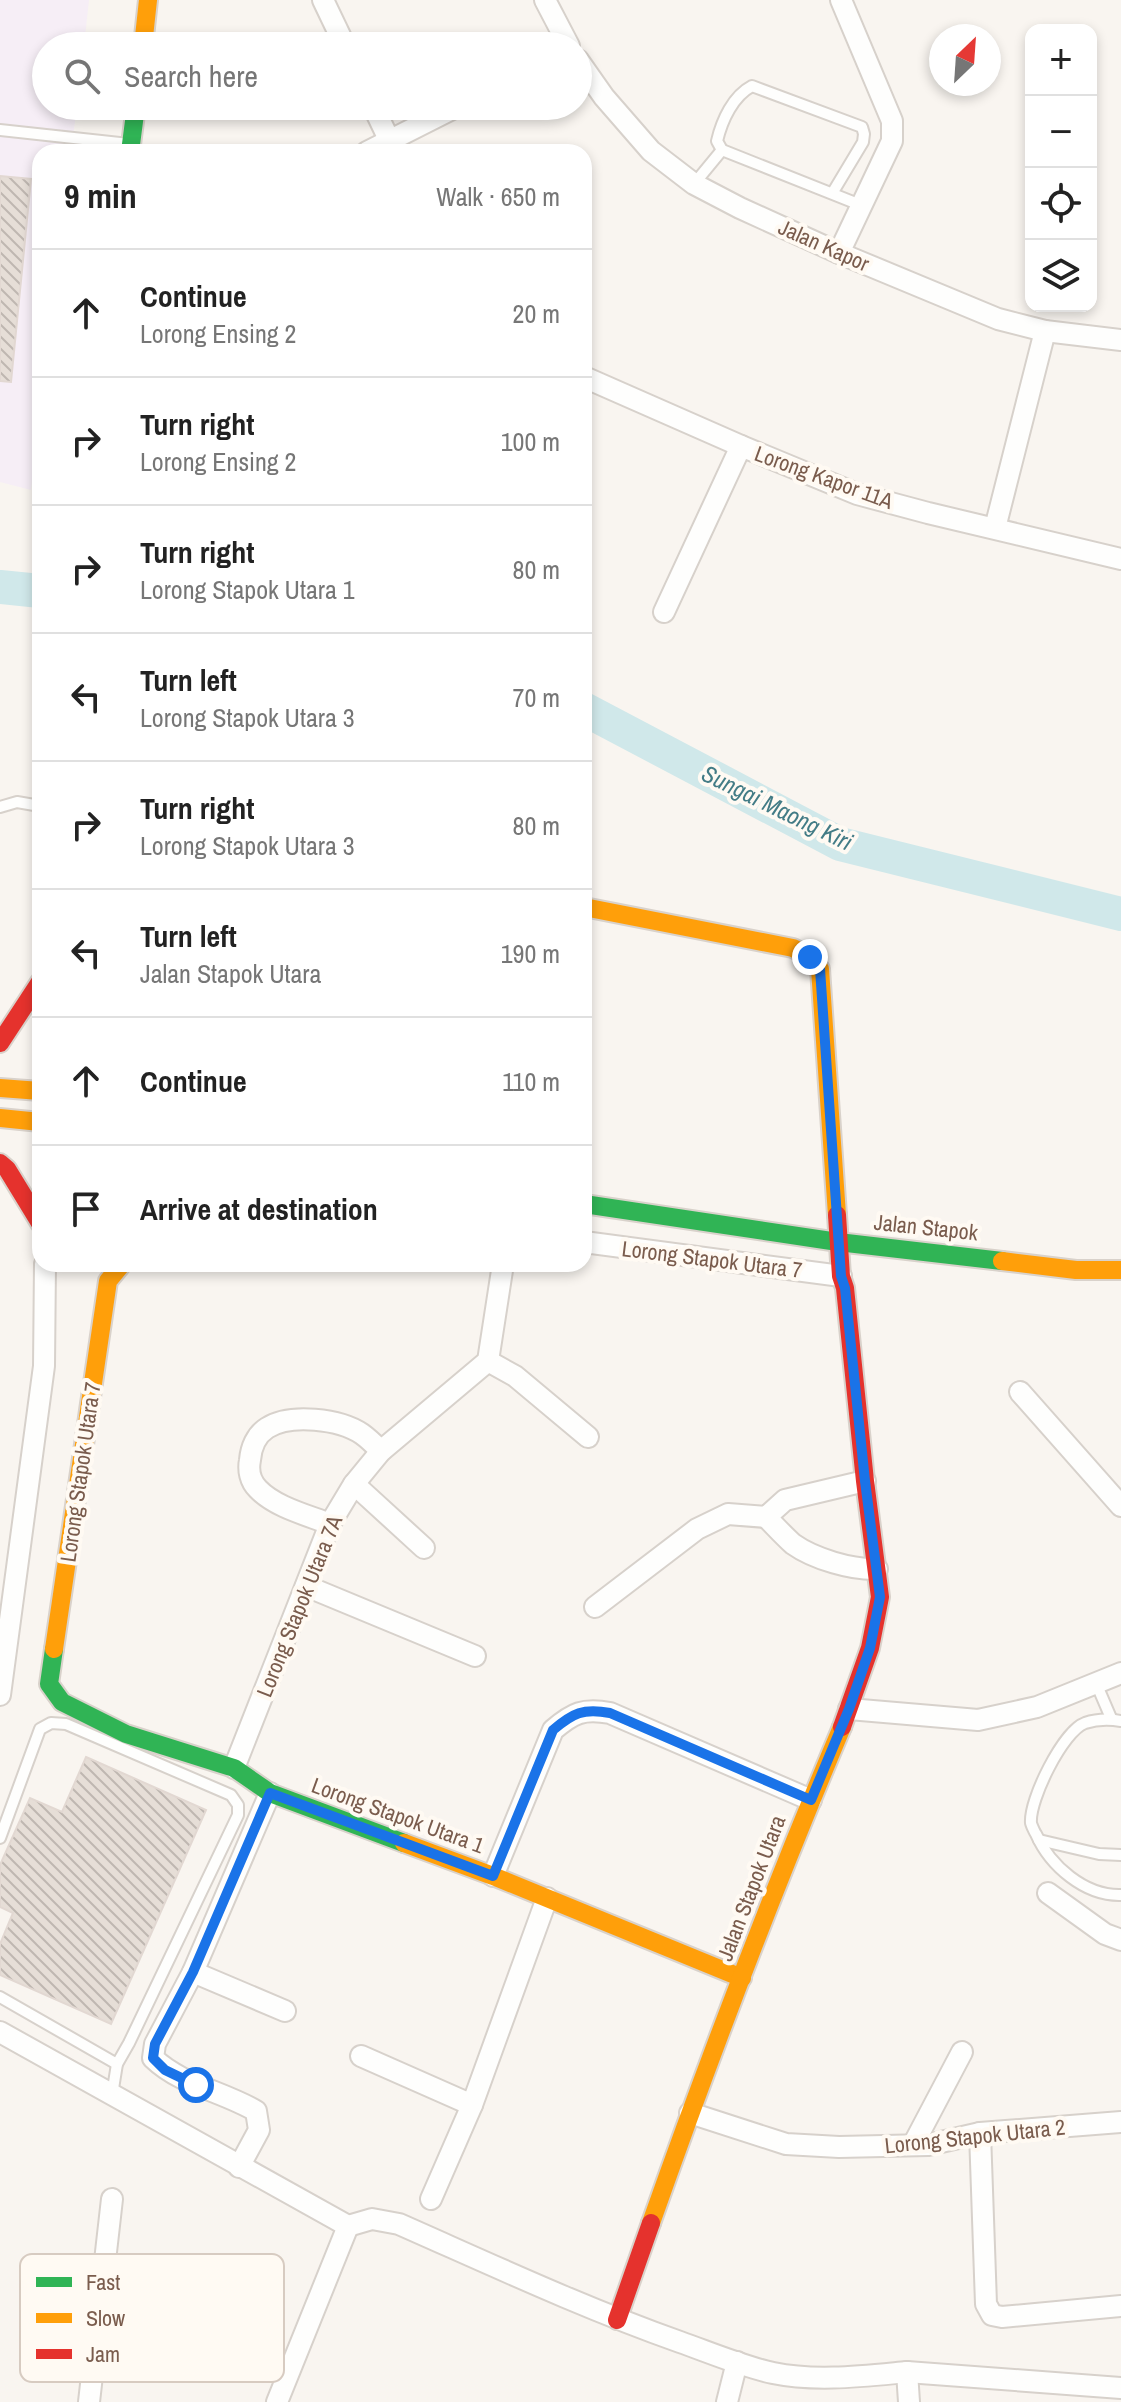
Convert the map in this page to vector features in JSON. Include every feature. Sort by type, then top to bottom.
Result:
[{"type":"street","points":[[145,32],[148,0]]},
{"type":"street","points":[[323,0],[338,32]]},
{"type":"street","points":[[545,0],[562,32]]},
{"type":"street","points":[[839,253],[892,141],[892,121],[841,0]]},
{"type":"street","name":"Jalan Kapor","points":[[592,80],[651,151],[694,184],[740,208],[998,319],[1045,331],[1121,340]]},
{"type":"street","points":[[131,144],[134,120]]},
{"type":"street","points":[[380,120],[391,144]]},
{"type":"street","points":[[395,144],[435,120]]},
{"type":"street","points":[[995,528],[1045,331]]},
{"type":"street","name":"Lorong Kapor 11A","points":[[592,381],[857,494],[1121,559]]},
{"type":"street","points":[[664,612],[741,446]]},
{"type":"street","name":"Jalan Stapok Utara","points":[[592,909],[793,948],[810,957],[820,969],[841,1276],[845,1288],[880,1597],[870,1648],[849,1709],[690,2113],[617,2320]]},
{"type":"street","points":[[0,1043],[32,994]]},
{"type":"street","points":[[0,1088],[32,1090]]},
{"type":"street","points":[[0,1118],[32,1121]]},
{"type":"street","points":[[0,1163],[7,1169],[32,1210]]},
{"type":"street","name":"Jalan Stapok","points":[[592,1205],[838,1242],[1076,1270],[1121,1270]]},
{"type":"street","name":"Lorong Stapok Utara 7","points":[[592,1243],[841,1276]]},
{"type":"street","points":[[0,1695],[44,1366],[45,1272]]},
{"type":"street","name":"Lorong Stapok Utara 7","points":[[49,1684],[108,1281],[115,1272]]},
{"type":"street","points":[[502,1272],[488,1361],[515,1376],[588,1437]]},
{"type":"street","name":"Lorong Stapok Utara 7A","points":[[234,1768],[330,1524],[354,1484],[381,1451],[488,1361]]},
{"type":"street","points":[[1020,1392],[1121,1506]]},
{"type":"street","points":[[330,1524],[273,1500],[256,1488],[248,1470],[252,1446],[266,1428],[296,1418],[348,1428],[362,1434],[381,1451]]},
{"type":"street","points":[[766,1517],[785,1500],[865,1481]]},
{"type":"street","points":[[354,1484],[424,1548]]},
{"type":"street","points":[[595,1607],[697,1529],[728,1514],[766,1517],[795,1545],[835,1563],[859,1570],[877,1569]]},
{"type":"street","points":[[306,1586],[475,1656]]},
{"type":"street","points":[[849,1709],[978,1720],[1037,1707],[1121,1673]]},
{"type":"street","name":"Lorong Stapok Utara 1","points":[[49,1684],[62,1702],[126,1734],[234,1768],[270,1793],[493,1876],[742,1978]]},
{"type":"street","points":[[493,1876],[553,1730],[572,1713],[610,1713],[811,1800]]},
{"type":"street","points":[[239,2167],[259,2130],[256,2111],[236,2099],[165,2070],[153,2058],[155,2044],[193,1972],[270,1793]]},
{"type":"street","points":[[1048,1893],[1105,1934],[1121,1940]]},
{"type":"street","points":[[431,2199],[472,2105],[547,1898]]},
{"type":"street","points":[[193,1972],[285,2011]]},
{"type":"street","points":[[0,2032],[348,2226],[372,2219],[399,2224],[617,2320],[737,2362],[775,2373],[864,2376],[907,2372],[1108,2393]]},
{"type":"street","points":[[913,2145],[962,2052]]},
{"type":"street","points":[[361,2056],[472,2105]]},
{"type":"street","name":"Lorong Stapok Utara 2","points":[[690,2113],[786,2144],[839,2147],[928,2145],[980,2133],[1121,2122]]},
{"type":"street","points":[[980,2133],[986,2304],[992,2315],[1002,2317],[1121,2306]]},
{"type":"street","points":[[106,2254],[112,2199]]},
{"type":"street","points":[[277,2402],[348,2226]]},
{"type":"street","points":[[727,2402],[737,2362]]},
{"type":"street","points":[[907,2372],[909,2402]]},
{"type":"street","points":[[89,2402],[91,2382]]},
{"type":"lane","points":[[833,192],[863,142],[862,127],[752,86],[736,97],[719,133],[717,141],[722,150],[863,206]]},
{"type":"lane","points":[[0,130],[102,144]]},
{"type":"lane","points":[[694,184],[722,150]]},
{"type":"lane","points":[[0,807],[17,802],[32,805]]},
{"type":"lane","points":[[1096,1683],[1116,1720],[1083,1723],[1067,1738],[1035,1800],[1031,1824],[1042,1849],[1064,1872],[1083,1886],[1109,1895],[1121,1895]]},
{"type":"lane","points":[[0,1838],[40,1729],[51,1723],[66,1724],[231,1795],[238,1805],[238,1815],[231,1830],[117,2064],[112,2095]]},
{"type":"lane","points":[[1039,1840],[1099,1854],[1121,1855]]},
{"type":"lane","points":[[0,1997],[117,2064]]},
{"type":"shaded area","points":[[0,0],[89,0],[86,32],[32,32],[32,120],[75,120],[72,144],[32,144],[31,490],[0,482]]},
{"type":"building","points":[[0,176],[31,179],[11,382],[0,381]]},
{"type":"building","points":[[86,1757],[206,1810],[111,2024],[0,1975],[0,1944],[13,1913],[0,1907],[0,1865],[30,1798],[62,1812]]},
{"type":"waterway","name":"Sungai Maong Kiri","points":[[0,587],[32,590]]},
{"type":"waterway","name":"Sungai Maong Kiri","points":[[592,713],[840,844],[1121,914]]},
{"type":"traffic: fast","points":[[131,144],[134,120]]},
{"type":"traffic: fast","points":[[592,1205],[838,1242],[1002,1261]]},
{"type":"traffic: fast","points":[[54,1649],[49,1684],[62,1702],[126,1734],[234,1768],[270,1793],[404,1843]]},
{"type":"traffic: slow","points":[[145,32],[148,0]]},
{"type":"traffic: slow","points":[[592,909],[793,948],[810,957],[820,969],[837,1215]]},
{"type":"traffic: slow","points":[[0,1088],[32,1090]]},
{"type":"traffic: slow","points":[[0,1118],[32,1121]]},
{"type":"traffic: slow","points":[[1002,1261],[1076,1270],[1121,1270]]},
{"type":"traffic: slow","points":[[54,1649],[108,1281],[115,1272]]},
{"type":"traffic: slow","points":[[651,2223],[743,1974],[842,1727]]},
{"type":"traffic: slow","points":[[404,1843],[742,1978]]},
{"type":"traffic: jam","points":[[0,1043],[32,994]]},
{"type":"traffic: jam","points":[[0,1163],[7,1169],[32,1210]]},
{"type":"traffic: jam","points":[[837,1215],[841,1276],[845,1288],[880,1597],[870,1648],[842,1727]]},
{"type":"traffic: jam","points":[[617,2320],[651,2223]]},
{"type":"route","points":[[196,2085],[165,2070],[153,2058],[155,2044],[193,1972],[270,1793],[493,1876],[553,1730],[572,1713],[597,1711],[610,1713],[811,1800],[849,1709],[870,1648],[880,1597],[845,1288],[841,1276],[820,969],[810,957]]}]
